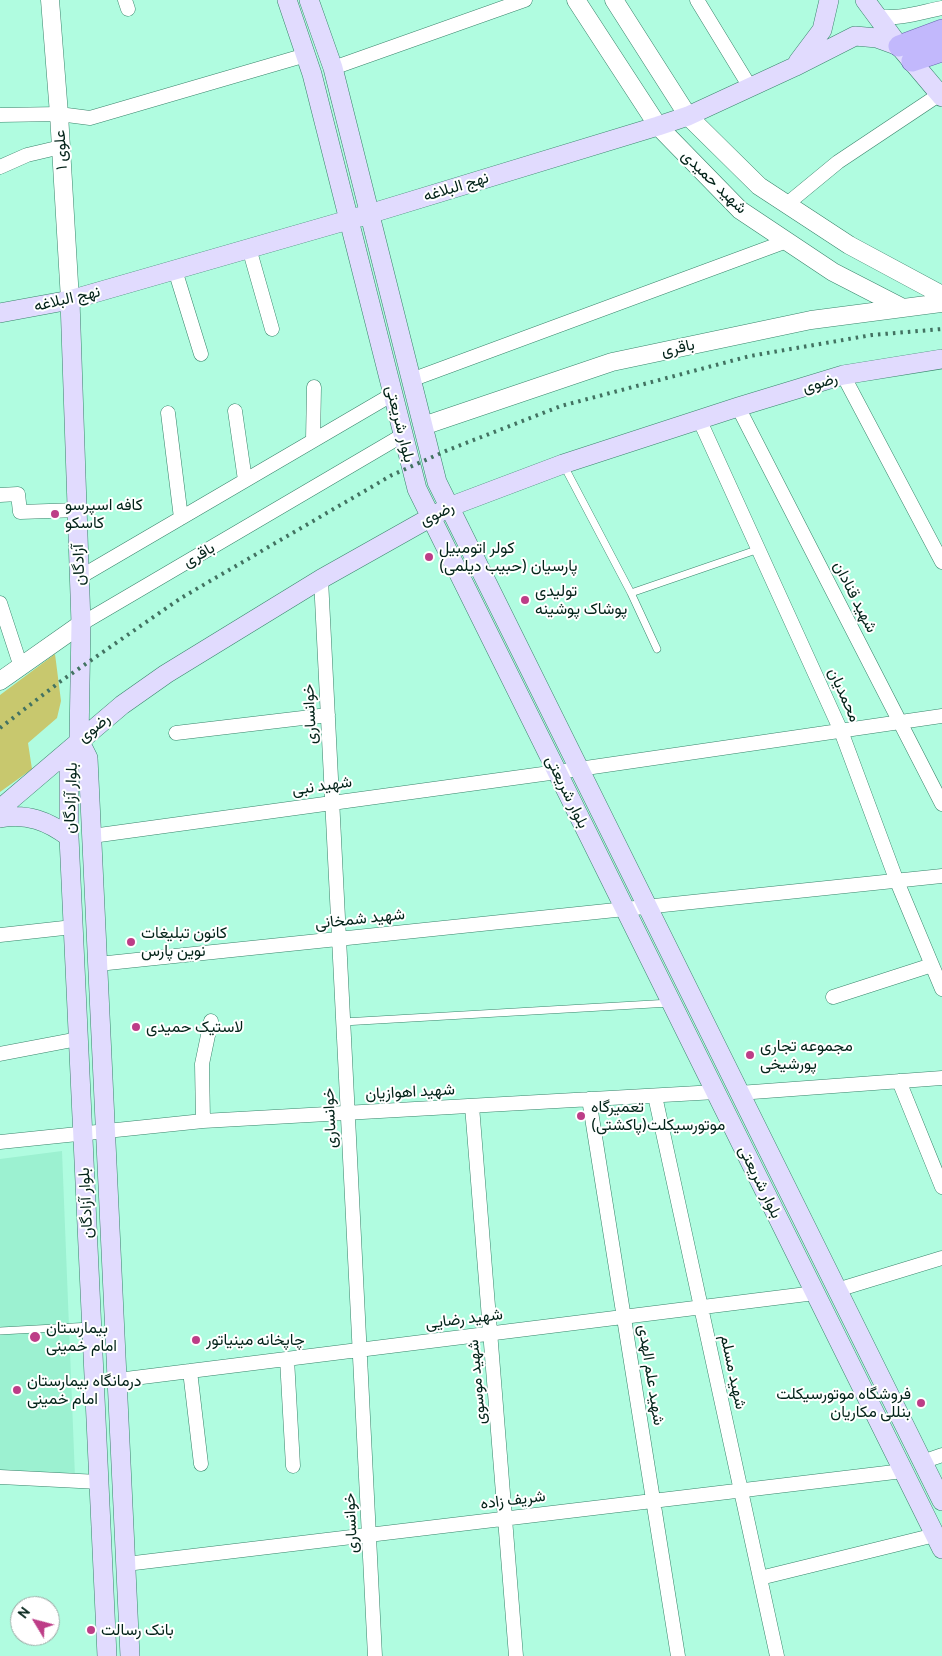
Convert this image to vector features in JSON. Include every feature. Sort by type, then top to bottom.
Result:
[{"type":"main road","name":"بلوار شریعتی","points":[[286,0],[312,74],[417,489],[938,1542]]},
{"type":"main road","name":"بلوار شریعتی","points":[[309,0],[332,68],[437,482],[942,1501]]},
{"type":"main road","points":[[794,67],[822,30],[829,0]]},
{"type":"main road","points":[[865,0],[905,53],[941,96]]},
{"type":"main road","points":[[905,53],[942,30]]},
{"type":"main road","name":"نهج البلاغه","points":[[0,313],[70,300],[369,214],[658,126],[688,116],[794,67],[855,36],[877,38],[905,53]]},
{"type":"main road","points":[[905,53],[942,51]]},
{"type":"main road","name":"آزادگان","points":[[70,300],[82,624],[78,740]]},
{"type":"main road","name":"رضوی","points":[[0,809],[78,740],[122,705],[166,674],[321,579],[430,516],[563,464],[700,421],[738,407],[843,376],[942,359]]},
{"type":"main road","name":"بلوار آزادگان","points":[[78,740],[88,758],[130,1656]]},
{"type":"main road","name":"بلوار آزادگان","points":[[78,740],[69,764],[69,837],[107,1656]]},
{"type":"main road","points":[[0,818],[20,816],[38,819],[55,826],[69,837]]},
{"type":"street","name":"علوی ۱","points":[[50,0],[70,300]]},
{"type":"street","points":[[332,68],[525,0]]},
{"type":"street","name":"شهید حمیدی","points":[[576,0],[658,126],[740,210],[833,272],[903,308]]},
{"type":"street","name":"شهید حمیدی","points":[[614,0],[688,116],[759,186],[849,245],[942,295]]},
{"type":"street","points":[[697,0],[750,87]]},
{"type":"street","points":[[878,16],[887,18],[897,17],[942,8]]},
{"type":"street","points":[[0,115],[59,114],[90,118],[306,55]]},
{"type":"street","points":[[787,204],[838,162],[941,96]]},
{"type":"street","points":[[0,167],[27,155],[61,147]]},
{"type":"street","points":[[411,380],[787,241]]},
{"type":"street","points":[[249,248],[272,329]]},
{"type":"street","points":[[175,270],[201,354]]},
{"type":"street","name":"باقری","points":[[422,426],[612,362],[811,320],[942,303]]},
{"type":"street","points":[[843,376],[942,562]]},
{"type":"street","points":[[313,440],[314,387]]},
{"type":"street","points":[[80,577],[393,394]]},
{"type":"street","name":"شهید قنادان","points":[[738,407],[942,804]]},
{"type":"street","points":[[235,411],[245,480]]},
{"type":"street","points":[[168,413],[180,518]]},
{"type":"street","name":"محمدیان","points":[[700,421],[841,731],[896,879],[942,989]]},
{"type":"street","name":"باقری","points":[[0,681],[82,624],[403,435]]},
{"type":"street","points":[[0,495],[18,494],[20,512],[78,510]]},
{"type":"street","name":"خوانساری","points":[[321,579],[375,1656]]},
{"type":"street","points":[[0,603],[21,667]]},
{"type":"street","points":[[176,733],[328,715]]},
{"type":"street","points":[[579,769],[942,716]]},
{"type":"street","name":"شهید نبی","points":[[92,836],[579,769]]},
{"type":"street","points":[[647,907],[896,879],[942,876]]},
{"type":"street","name":"شهید شمخانی","points":[[98,964],[647,907]]},
{"type":"street","points":[[0,935],[73,927]]},
{"type":"street","points":[[833,997],[932,965]]},
{"type":"street","points":[[203,1120],[202,1064],[212,1021]]},
{"type":"street","points":[[0,1054],[78,1039]]},
{"type":"street","points":[[739,1093],[942,1078]]},
{"type":"street","points":[[898,1081],[942,1188]]},
{"type":"street","name":"شهید اهوازیان","points":[[83,1132],[203,1120],[716,1092]]},
{"type":"street","name":"شهید مسلم","points":[[655,1096],[777,1656]]},
{"type":"street","name":"شهید علم الهدی","points":[[589,1099],[678,1656]]},
{"type":"street","name":"شهید موسوی","points":[[472,1106],[516,1656]]},
{"type":"street","points":[[0,1142],[83,1132]]},
{"type":"street","points":[[837,1290],[942,1258]]},
{"type":"street","name":"شهید رضایی","points":[[118,1380],[815,1293]]},
{"type":"street","points":[[287,1359],[293,1466]]},
{"type":"street","points":[[190,1371],[201,1464]]},
{"type":"street","points":[[922,1462],[942,1455]]},
{"type":"street","name":"شریف زاده","points":[[126,1564],[903,1471]]},
{"type":"street","points":[[0,1477],[99,1482]]},
{"type":"street","points":[[760,1578],[938,1542]]},
{"type":"lane","points":[[563,464],[631,593],[657,649]]},
{"type":"lane","points":[[631,593],[759,549]]},
{"type":"lane","points":[[343,1022],[671,1002]]},
{"type":"lane","points":[[0,1331],[92,1326]]},
{"type":"shaded area","points":[[55,654],[61,701],[57,718],[28,743],[32,769],[0,792],[0,695]]},
{"type":"shaded area","name":"بیمارستان امام خمینی","points":[[62,1151],[75,1477],[0,1473],[0,1159]]},
{"type":"railway","points":[[0,728],[61,681],[181,598],[392,475],[448,450],[561,406],[750,356],[872,335],[942,329]]},
{"type":"place","name":"کافه اسپرسو کاسکو","points":[[55,514]]},
{"type":"place","name":"کولر اتومبیل پارسیان (حبیب دیلمی)","points":[[429,557]]},
{"type":"place","name":"تولیدی پوشاک پوشینه","points":[[525,600]]},
{"type":"place","name":"کانون تبلیغات نوین پارس","points":[[131,942]]},
{"type":"place","name":"لاستیک حمیدی","points":[[136,1027]]},
{"type":"place","name":"مجموعه تجاری پورشیخی","points":[[750,1055]]},
{"type":"place","name":"تعمیرگاه موتورسیکلت(پاکشتی)","points":[[581,1116]]},
{"type":"place","name":"بیمارستان امام خمینی","points":[[35,1337]]},
{"type":"place","name":"چاپخانه مینیاتور","points":[[196,1340]]},
{"type":"place","name":"درمانگاه بیمارستان امام خمینی","points":[[17,1390]]},
{"type":"place","name":"فروشگاه موتورسیکلت بنللی مکاریان","points":[[921,1403]]},
{"type":"place","name":"بانک رسالت","points":[[91,1630]]}]
